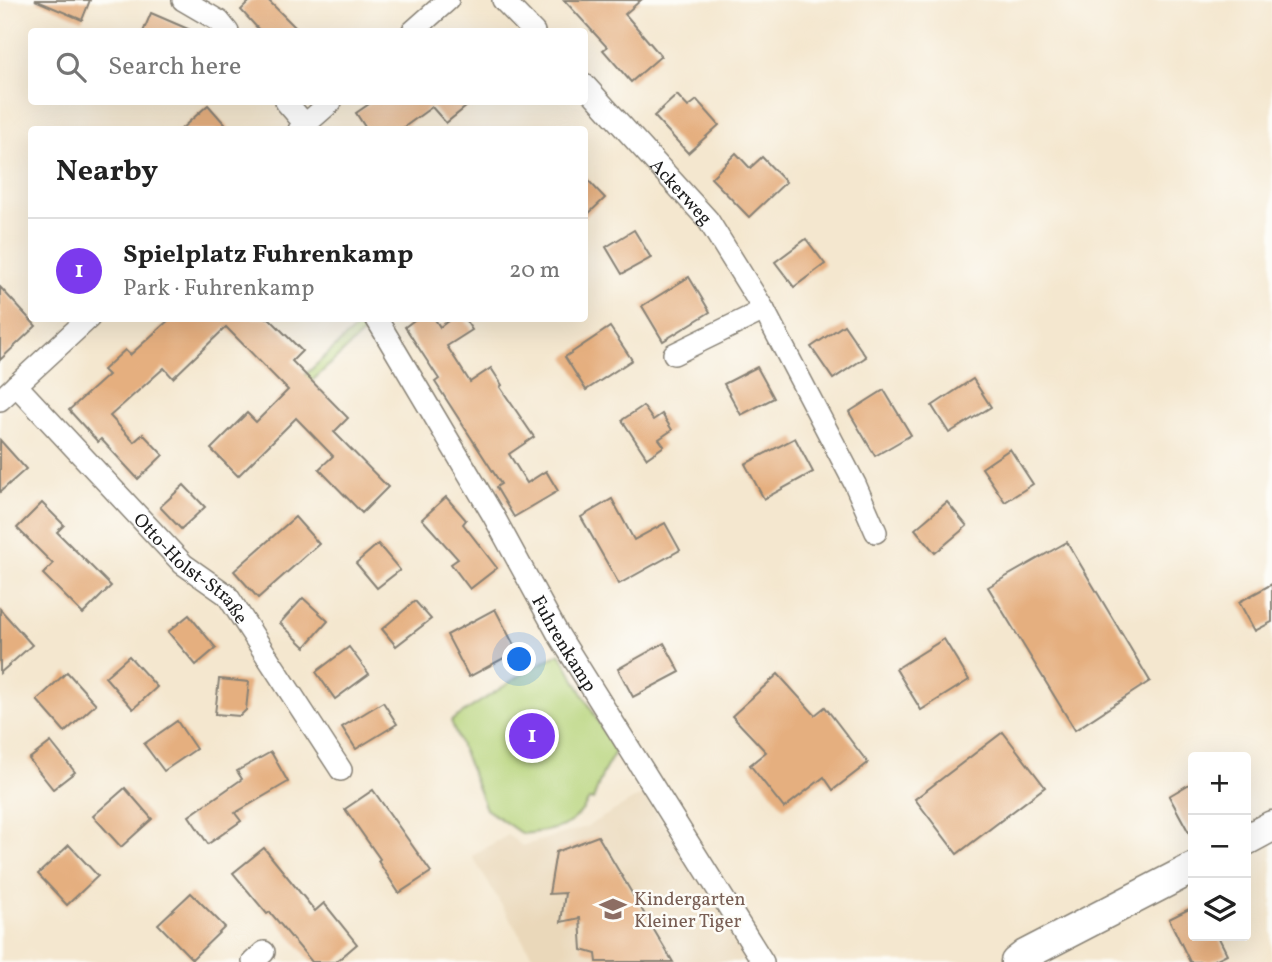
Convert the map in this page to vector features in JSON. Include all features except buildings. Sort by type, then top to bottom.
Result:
[{"type":"street","points":[[183,0],[219,21],[225,28]]},
{"type":"street","points":[[416,28],[448,0]]},
{"type":"street","points":[[503,0],[530,28]]},
{"type":"street","name":"Ackerweg","points":[[588,88],[708,220],[764,310],[855,484],[876,532]]},
{"type":"street","points":[[288,105],[301,126]]},
{"type":"street","points":[[303,126],[328,105]]},
{"type":"street","points":[[674,354],[764,310]]},
{"type":"street","points":[[0,400],[85,322]]},
{"type":"street","name":"Fuhrenkamp","points":[[378,322],[493,515],[558,634],[763,962]]},
{"type":"street","name":"Otto-Holst-Straße","points":[[16,385],[183,564],[227,595],[341,770]]},
{"type":"street","points":[[1251,838],[1272,827]]},
{"type":"street","points":[[1016,962],[1188,871]]},
{"type":"shaded area","name":"Kindergarten Kleiner Tiger","points":[[643,794],[757,962],[536,962],[472,856],[508,835],[522,846],[586,827]]},
{"type":"green space","points":[[362,322],[369,328],[295,397],[288,391]]},
{"type":"green space","points":[[560,653],[615,752],[603,773],[593,800],[589,800],[576,818],[552,830],[522,834],[486,809],[451,721],[527,671]]},
{"type":"place","name":"Spielplatz Fuhrenkamp","points":[[532,736]]},
{"type":"place","name":"Kindergarten Kleiner Tiger","points":[[613,909]]}]
